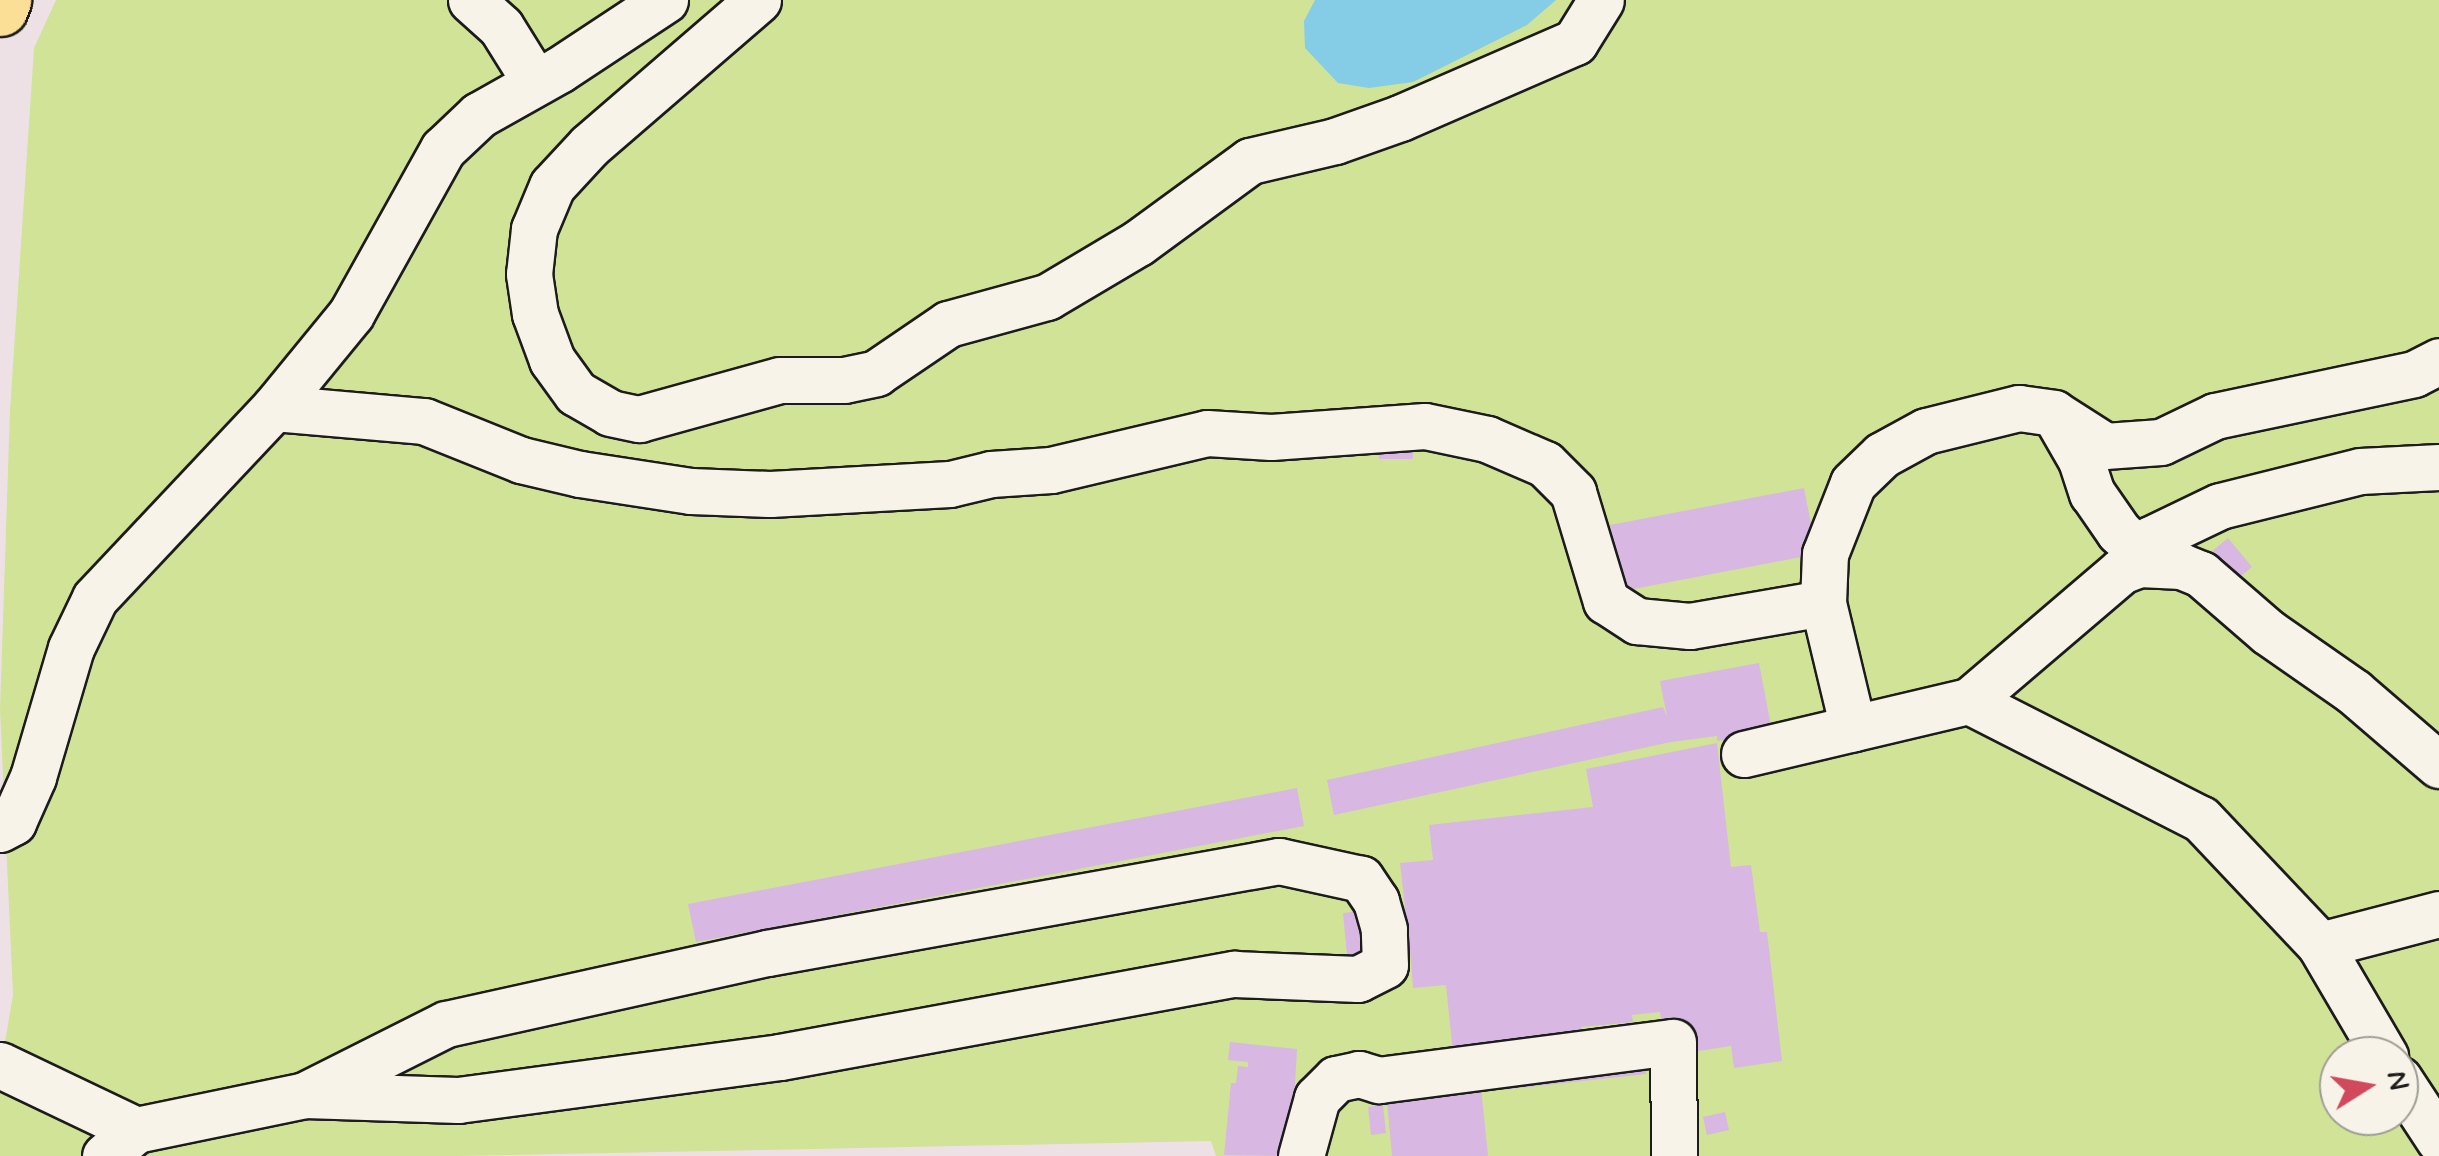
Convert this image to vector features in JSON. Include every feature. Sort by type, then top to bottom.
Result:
[{"type":"main road","points":[[0,8],[3,0]]},
{"type":"lane","points":[[470,0],[501,26],[534,80]]},
{"type":"lane","points":[[0,828],[13,822],[34,777],[71,648],[95,598],[274,408],[351,314],[444,149],[479,115],[534,80],[559,70],[665,0]]},
{"type":"lane","points":[[758,0],[588,146],[552,186],[534,229],[529,274],[535,314],[552,360],[576,393],[610,414],[640,419],[780,380],[844,380],[876,373],[948,324],[1047,297],[1138,243],[1250,161],[1335,141],[1400,118],[1575,42],[1601,0]]},
{"type":"lane","points":[[1853,728],[1823,602],[1826,554],[1853,483],[1882,456],[1926,431],[2000,412],[2042,408],[2105,446],[2162,442],[2215,416],[2414,374],[2439,361]]},
{"type":"lane","points":[[274,408],[424,421],[521,460],[580,474],[692,492],[770,494],[950,484],[991,474],[1051,470],[1208,434],[1271,437],[1424,426],[1487,439],[1545,464],[1572,492],[1606,601],[1638,620],[1690,626],[1823,602]]},
{"type":"lane","points":[[2054,413],[2081,460],[2092,494],[2138,556],[2201,574],[2268,632],[2354,692],[2439,765]]},
{"type":"lane","points":[[1744,754],[1969,700],[2138,556],[2220,506],[2276,488],[2360,471],[2439,466]]},
{"type":"lane","points":[[1969,700],[2201,820],[2320,946],[2374,1036]]},
{"type":"lane","points":[[0,1065],[120,1143],[305,1095],[446,1024],[767,953],[1280,861],[1360,879],[1376,901],[1384,929],[1385,965],[1358,979],[1234,974],[780,1057],[458,1100],[305,1095]]},
{"type":"lane","points":[[2320,946],[2439,914]]},
{"type":"lane","points":[[1301,1156],[1317,1098],[1336,1079],[1359,1074],[1378,1080],[1673,1042],[1674,1156]]},
{"type":"lane","points":[[2419,1110],[2439,1140]]},
{"type":"green space","points":[[56,0],[2439,0],[2439,1156],[1216,1156],[1211,1141],[458,1156],[0,1156],[0,1072],[13,995],[0,709],[10,410],[34,48]]},
{"type":"water","points":[[1315,0],[1556,0],[1527,25],[1413,82],[1369,88],[1338,83],[1305,48],[1304,21]]},
{"type":"building","points":[[1378,440],[1413,440],[1413,459],[1379,459]]},
{"type":"building","points":[[1804,488],[1817,554],[1623,591],[1610,525]]},
{"type":"building","points":[[2228,538],[2252,567],[2224,590],[2200,561]]},
{"type":"building","points":[[1759,663],[1772,731],[1717,741],[1717,736],[1671,742],[1334,815],[1327,780],[1663,707],[1667,717],[1660,681]]},
{"type":"building","points":[[1717,743],[1731,867],[1751,865],[1760,932],[1767,932],[1782,1061],[1734,1068],[1731,1046],[1692,1052],[1688,1023],[1662,1026],[1660,1012],[1632,1015],[1633,1022],[1581,1027],[1583,1039],[1480,1078],[1488,1156],[1392,1156],[1386,1090],[1456,1083],[1446,985],[1413,988],[1410,949],[1347,955],[1343,913],[1405,907],[1400,863],[1433,860],[1429,825],[1593,807],[1586,769]]},
{"type":"building","points":[[1297,788],[1304,826],[696,942],[688,904]]},
{"type":"building","points":[[1230,1042],[1297,1049],[1291,1156],[1224,1155],[1231,1083],[1236,1083],[1238,1066],[1248,1067],[1248,1062],[1228,1060]]},
{"type":"building","points":[[1645,1061],[1646,1074],[1502,1090],[1501,1077]]},
{"type":"building","points":[[1383,1105],[1386,1133],[1371,1135],[1368,1107]]},
{"type":"building","points":[[1725,1112],[1729,1130],[1707,1135],[1703,1117]]}]
